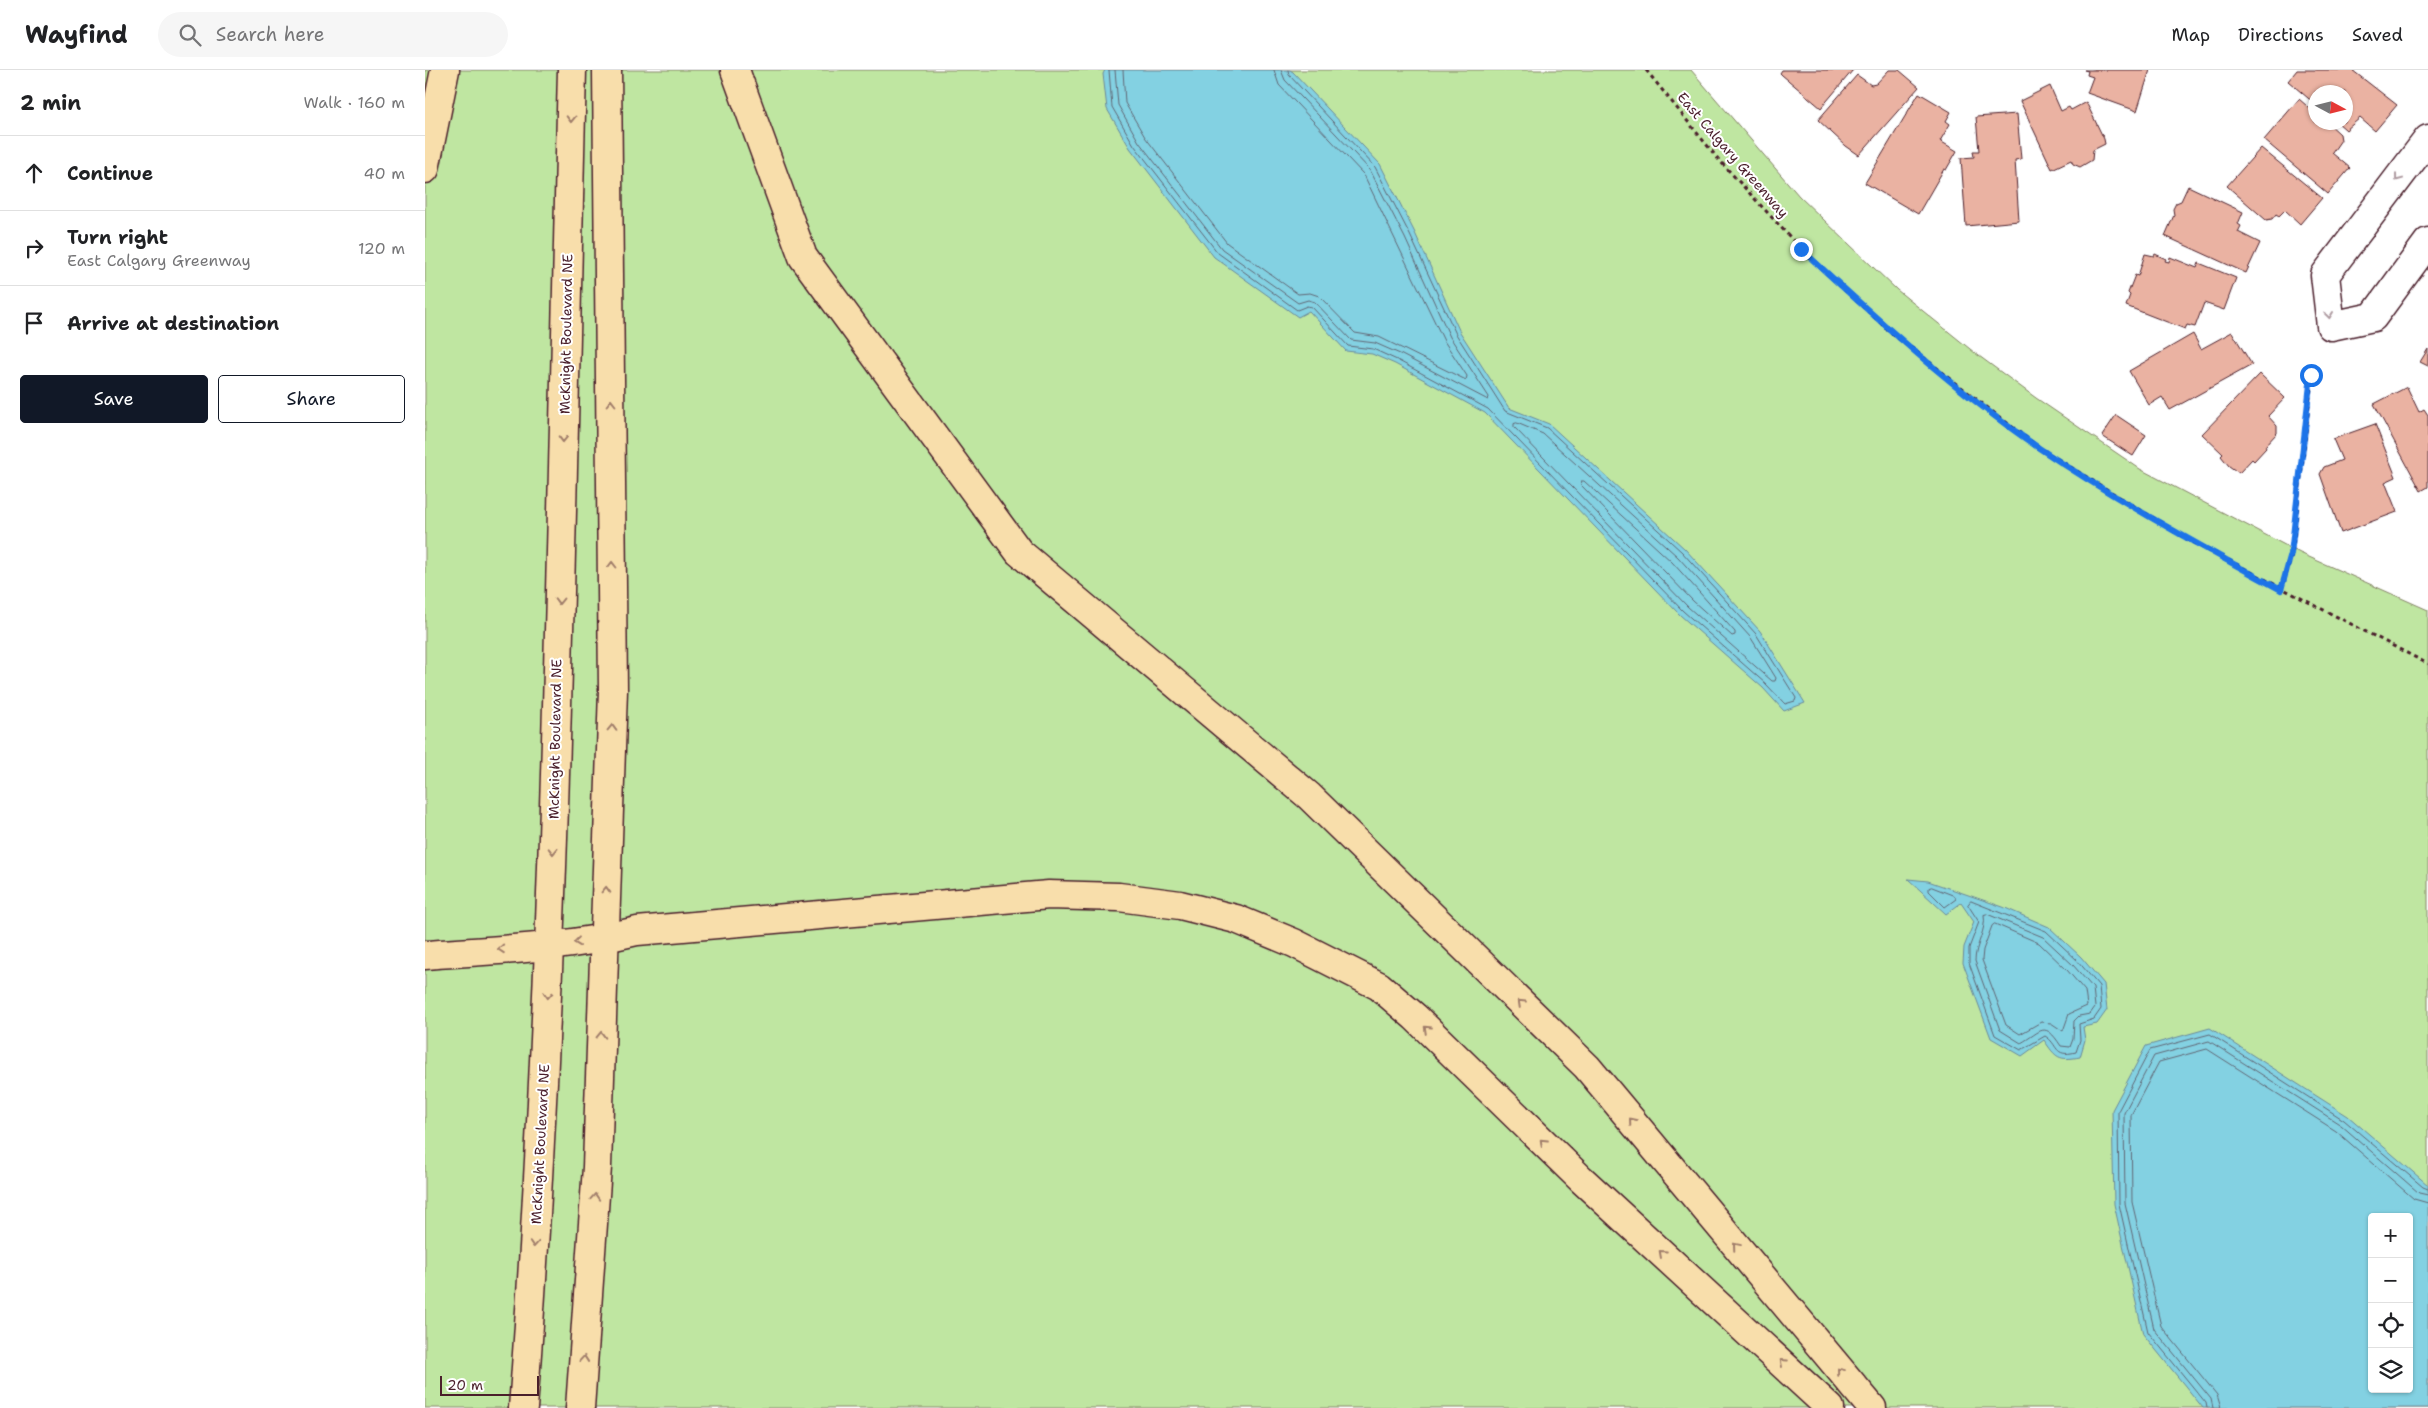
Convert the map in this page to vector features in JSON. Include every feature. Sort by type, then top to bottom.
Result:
[{"type":"main road","points":[[425,169],[445,70]]},
{"type":"main road","name":"McKnight Boulevard NE","points":[[523,1408],[541,1147],[550,946],[572,70]]},
{"type":"main road","points":[[580,1408],[597,1167],[613,690],[607,70]]},
{"type":"main road","points":[[735,70],[803,257],[1019,552],[1309,796],[1587,1067],[1871,1408]]},
{"type":"main road","points":[[425,955],[550,946],[604,939],[637,931],[1049,895],[1127,898],[1181,905],[1235,919],[1294,943],[1379,986],[1415,1017],[1581,1179],[1830,1408]]},
{"type":"street","points":[[2428,139],[2325,275],[2331,326],[2373,317],[2428,242]]},
{"type":"path","name":"East Calgary Greenway","points":[[1646,70],[1719,160],[1801,249],[1892,333],[2039,448],[2189,540],[2281,590],[2428,664]]},
{"type":"path","points":[[2281,590],[2291,554],[2313,369]]},
{"type":"green space","points":[[425,70],[1691,70],[1799,196],[1897,290],[1975,353],[2036,398],[2140,469],[2300,553],[2428,610],[2428,1408],[425,1408]]},
{"type":"water","points":[[1105,70],[1290,70],[1293,72],[1380,164],[1415,233],[1460,332],[1509,408],[1549,424],[1685,549],[1760,631],[1805,703],[1784,711],[1763,688],[1680,615],[1485,413],[1395,364],[1372,354],[1346,351],[1309,311],[1298,317],[1214,257],[1130,148],[1107,109],[1103,74]]},
{"type":"water","points":[[1908,879],[1928,881],[2003,907],[2049,927],[2081,957],[2104,984],[2107,1010],[2097,1024],[2083,1027],[2085,1040],[2080,1057],[2067,1059],[2059,1057],[2044,1040],[2022,1056],[1991,1038],[1963,963],[1964,947],[1974,922],[1961,903],[1946,914]]},
{"type":"water","points":[[2210,1028],[2348,1116],[2428,1185],[2428,1408],[2203,1408],[2143,1334],[2114,1204],[2112,1110],[2146,1046]]},
{"type":"building","points":[[1782,70],[1853,70],[1821,108],[1782,75],[1780,73]]},
{"type":"building","points":[[1889,70],[1899,70],[1919,87],[1859,155],[1846,146],[1818,120],[1857,75],[1871,85],[1876,84]]},
{"type":"building","points":[[2084,70],[2150,70],[2137,111],[2087,93],[2093,77],[2087,75],[2088,71]]},
{"type":"building","points":[[2297,70],[2352,70],[2397,105],[2375,131],[2360,118],[2353,124],[2353,85],[2308,85],[2308,98],[2288,81]]},
{"type":"building","points":[[2050,86],[2061,111],[2069,107],[2071,110],[2086,102],[2104,139],[2105,144],[2093,150],[2092,160],[2080,167],[2073,164],[2071,160],[2052,169],[2020,101]]},
{"type":"building","points":[[1919,93],[1951,112],[1946,121],[1950,124],[1940,141],[1957,151],[1946,170],[1944,169],[1918,214],[1865,183]]},
{"type":"building","points":[[2299,99],[2308,107],[2308,130],[2336,130],[2340,134],[2341,140],[2332,153],[2350,168],[2328,194],[2264,140]]},
{"type":"building","points":[[2017,114],[2021,159],[2015,160],[2019,221],[1966,226],[1961,158],[1974,157],[1973,151],[1979,151],[1976,117]]},
{"type":"building","points":[[2261,148],[2322,198],[2300,224],[2285,210],[2279,216],[2276,214],[2272,219],[2266,220],[2227,186]]},
{"type":"building","points":[[2188,186],[2243,212],[2238,224],[2241,226],[2238,232],[2260,243],[2246,273],[2165,236],[2174,215],[2173,209],[2176,203],[2181,201]]},
{"type":"building","points":[[2145,254],[2154,256],[2155,254],[2169,262],[2170,257],[2197,268],[2199,263],[2236,278],[2224,310],[2204,303],[2195,327],[2187,325],[2185,329],[2126,306],[2130,295],[2128,293],[2135,275],[2138,276]]},
{"type":"building","points":[[2232,332],[2252,365],[2170,410],[2162,397],[2149,405],[2129,371],[2193,334],[2201,349]]},
{"type":"building","points":[[2428,349],[2428,366],[2420,362]]},
{"type":"building","points":[[2260,374],[2285,398],[2268,416],[2277,426],[2277,433],[2254,461],[2252,459],[2239,473],[2229,466],[2221,456],[2223,454],[2202,434]]},
{"type":"building","points":[[2407,387],[2419,412],[2424,409],[2428,415],[2428,487],[2421,491],[2374,404]]},
{"type":"building","points":[[2116,415],[2146,435],[2133,456],[2102,436]]},
{"type":"building","points":[[2375,424],[2396,477],[2385,482],[2397,512],[2341,533],[2320,474],[2324,467],[2342,460],[2333,439]]},
{"type":"route","points":[[1801,249],[1892,333],[2039,448],[2189,540],[2281,590],[2291,554],[2311,375]]}]
